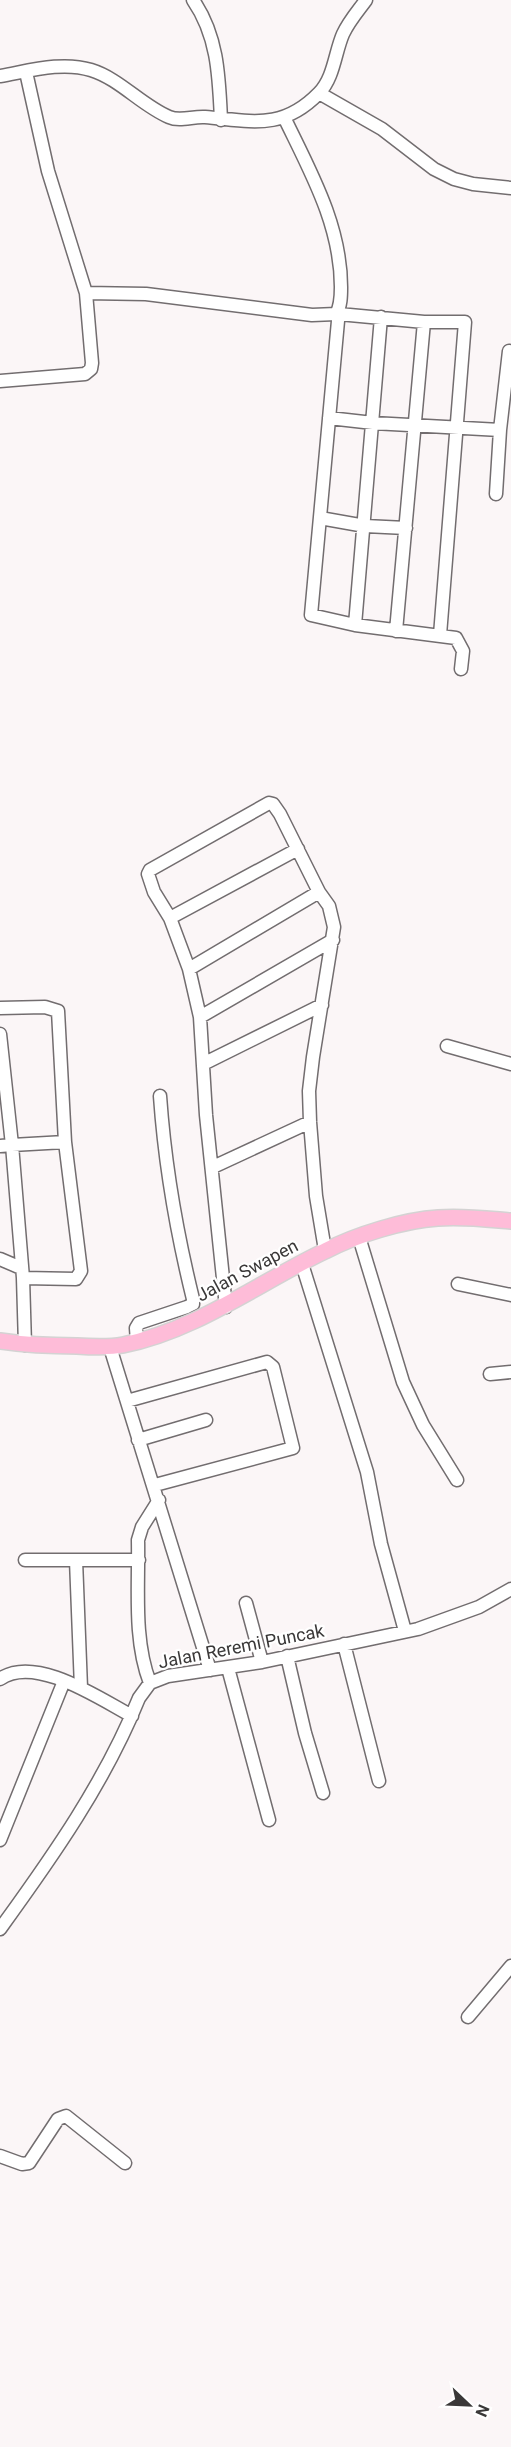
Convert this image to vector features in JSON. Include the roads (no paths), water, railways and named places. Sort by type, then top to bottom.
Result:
[{"type":"main road","name":"Jalan Swapen","points":[[0,1341],[25,1345],[110,1347],[137,1342],[226,1307],[325,1250],[402,1224],[438,1218],[474,1217],[511,1221]]},
{"type":"street","points":[[193,0],[204,18],[216,50],[221,120]]},
{"type":"street","points":[[0,76],[66,66],[91,70],[175,119],[196,117],[255,123],[284,117],[319,93],[329,77],[344,33],[366,0]]},
{"type":"street","points":[[0,381],[89,372],[92,363],[86,293],[48,171],[26,72]]},
{"type":"street","points":[[319,93],[382,129],[434,169],[454,179],[473,184],[511,188]]},
{"type":"street","points":[[284,117],[318,187],[329,216],[341,277],[311,615],[355,625],[456,638],[463,651],[461,669]]},
{"type":"street","points":[[86,293],[146,294],[322,316],[339,312],[424,322],[465,322],[440,635]]},
{"type":"street","points":[[355,625],[374,423],[381,317]]},
{"type":"street","points":[[396,631],[424,322]]},
{"type":"street","points":[[496,494],[500,430],[509,351]]},
{"type":"street","points":[[329,418],[374,423],[500,430]]},
{"type":"street","points":[[320,518],[365,526],[406,528]]},
{"type":"street","points":[[226,1307],[206,1114],[200,1017],[189,969],[170,918],[149,879],[150,870],[264,805],[271,804],[276,808],[332,916],[333,940],[312,1068],[310,1122],[316,1196],[325,1250]]},
{"type":"street","points":[[170,918],[298,849]]},
{"type":"street","points":[[189,969],[319,892]]},
{"type":"street","points":[[200,1017],[333,940]]},
{"type":"street","points":[[203,1064],[321,1005]]},
{"type":"street","points":[[0,1008],[45,1007],[58,1011],[65,1142],[81,1275],[76,1279],[22,1273],[0,1259]]},
{"type":"street","points":[[0,1034],[6,1145],[22,1273],[25,1345]]},
{"type":"street","points":[[447,1046],[511,1064]]},
{"type":"street","points":[[137,1342],[136,1330],[139,1323],[193,1304],[171,1201],[160,1096]]},
{"type":"street","points":[[213,1167],[310,1122]]},
{"type":"street","points":[[6,1145],[65,1142]]},
{"type":"street","points":[[359,1238],[403,1383],[423,1425],[457,1480]]},
{"type":"street","points":[[302,1264],[367,1472],[381,1544],[405,1631]]},
{"type":"street","points":[[458,1284],[511,1295]]},
{"type":"street","points":[[110,1347],[138,1440],[155,1485],[210,1670]]},
{"type":"street","points":[[127,1401],[267,1362],[273,1367],[293,1448],[155,1485]]},
{"type":"street","points":[[490,1374],[511,1372]]},
{"type":"street","points":[[138,1440],[206,1420]]},
{"type":"street","points":[[150,1683],[144,1667],[141,1648],[139,1534],[159,1500]]},
{"type":"street","points":[[25,1560],[139,1560]]},
{"type":"street","points":[[76,1560],[81,1688]]},
{"type":"street","name":"Jalan Reremi Puncak","points":[[0,1929],[56,1852],[86,1802],[132,1716],[139,1698],[150,1683],[168,1676],[262,1662],[418,1629],[479,1607],[511,1589]]},
{"type":"street","points":[[246,1603],[262,1662]]},
{"type":"street","points":[[344,1644],[379,1780]]},
{"type":"street","points":[[287,1656],[305,1733],[323,1793]]},
{"type":"street","points":[[228,1668],[269,1820]]},
{"type":"street","points":[[0,1679],[14,1673],[33,1672],[48,1675],[81,1688],[132,1716]]},
{"type":"street","points":[[0,1840],[64,1681]]},
{"type":"street","points":[[468,2016],[511,1966]]},
{"type":"street","points":[[0,2156],[15,2162],[29,2163],[58,2119],[66,2116],[125,2163]]}]
